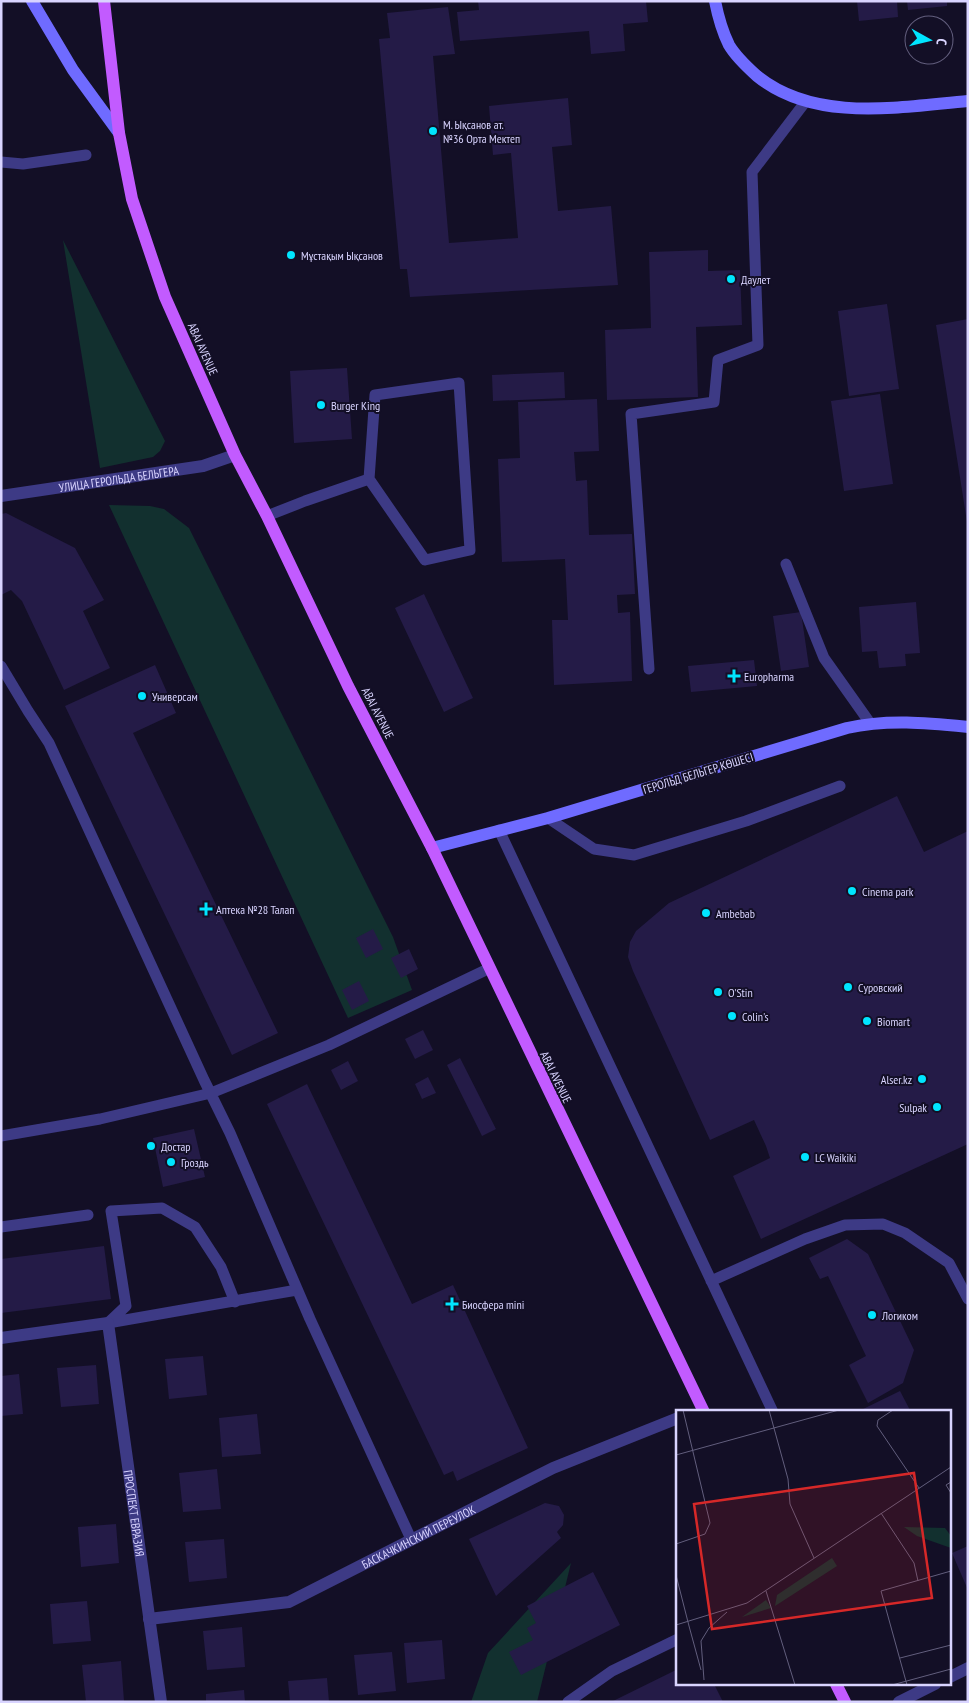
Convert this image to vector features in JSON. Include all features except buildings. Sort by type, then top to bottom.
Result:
[{"type":"main road","name":"ABAI AVENUE","points":[[104,1],[119,133],[132,199],[165,297],[235,455],[267,516],[348,686],[432,848],[700,1410]]},
{"type":"main road","points":[[837,1686],[845,1702]]},
{"type":"street","points":[[32,1],[73,70],[119,133]]},
{"type":"street","points":[[715,1],[719,18],[730,46],[745,66],[783,93],[806,101],[865,108],[968,101]]},
{"type":"street","name":"УЛИЦА ГЕРОЛЬДА БЕЛЬГЕРА","points":[[1,496],[204,466],[235,455]]},
{"type":"street","name":"ГЕРОЛЬД БЕЛЬГЕР КӨШЕСІ","points":[[432,848],[548,818],[847,728],[870,723],[920,722],[968,727]]},
{"type":"street","points":[[1,1338],[108,1324]]},
{"type":"street","name":"ПРОСПЕКТ ЕВРАЗИЯ","points":[[108,1324],[161,1702]]},
{"type":"street","name":"БАСКАЧКИНСКИЙ ПЕРЕУЛОК","points":[[149,1619],[289,1602],[553,1468],[676,1419]]},
{"type":"street","points":[[952,1676],[968,1668]]},
{"type":"street","points":[[899,1702],[931,1686]]},
{"type":"lane","points":[[650,669],[631,414],[714,402],[718,360],[758,345],[752,172],[806,101]]},
{"type":"lane","points":[[1,162],[23,164],[86,155]]},
{"type":"lane","points":[[459,383],[470,550],[425,560],[369,479],[375,395],[459,383]]},
{"type":"lane","points":[[267,516],[369,479]]},
{"type":"lane","points":[[786,564],[824,658],[870,723]]},
{"type":"lane","points":[[1,666],[49,743],[230,1133],[297,1290],[411,1539]]},
{"type":"lane","points":[[548,818],[594,849],[634,855],[746,821],[840,786]]},
{"type":"lane","points":[[500,830],[771,1410]]},
{"type":"lane","points":[[1,1136],[100,1119],[210,1093],[329,1046],[490,968]]},
{"type":"lane","points":[[108,1324],[126,1306],[111,1211],[162,1208],[195,1227],[221,1267],[235,1302]]},
{"type":"lane","points":[[1,1227],[88,1215]]},
{"type":"lane","points":[[711,1281],[805,1239],[845,1225],[883,1224],[905,1233],[949,1263],[967,1295]]},
{"type":"lane","points":[[108,1324],[297,1290]]},
{"type":"lane","points":[[568,1702],[612,1670],[676,1640]]},
{"type":"green space","points":[[63,240],[165,441],[160,451],[153,457],[100,468]]},
{"type":"green space","points":[[109,505],[150,506],[164,509],[189,528],[393,937],[412,990],[348,1018]]},
{"type":"green space","points":[[571,1563],[537,1702],[471,1702],[488,1653]]},
{"type":"place","name":"М. Ықсанов ат. №36 Орта Мектеп","points":[[433,131]]},
{"type":"place","name":"Мұстақым Ықсанов","points":[[291,255]]},
{"type":"place","name":"Даулет","points":[[731,279]]},
{"type":"place","name":"Burger King","points":[[321,405]]},
{"type":"place","name":"Europharma","points":[[734,676]]},
{"type":"place","name":"Универсам","points":[[142,696]]},
{"type":"place","name":"Cinema park","points":[[852,891]]},
{"type":"place","name":"Аптека №28 Талап","points":[[206,909]]},
{"type":"place","name":"Ambebab","points":[[706,913]]},
{"type":"place","name":"Суровский","points":[[848,987]]},
{"type":"place","name":"O'Stin","points":[[718,992]]},
{"type":"place","name":"Colin's","points":[[732,1016]]},
{"type":"place","name":"Biomart","points":[[867,1021]]},
{"type":"place","name":"Alser.kz","points":[[922,1079]]},
{"type":"place","name":"Sulpak","points":[[937,1107]]},
{"type":"place","name":"Достар","points":[[151,1146]]},
{"type":"place","name":"LC Waikiki","points":[[805,1157]]},
{"type":"place","name":"Гроздь","points":[[171,1162]]},
{"type":"place","name":"Биосфера mini","points":[[452,1304]]},
{"type":"place","name":"Логиком","points":[[872,1315]]}]
